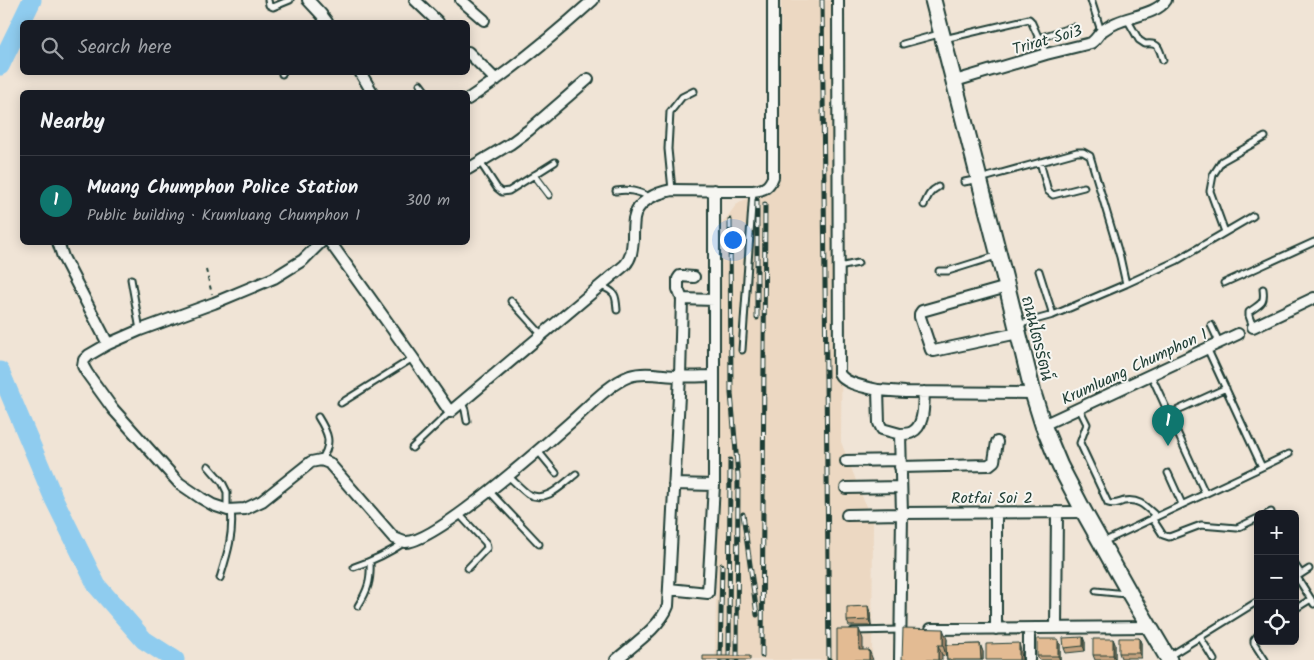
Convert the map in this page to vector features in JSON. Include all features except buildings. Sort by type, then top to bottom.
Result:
[{"type":"main road","name":"ถนนไตรรัตน์","points":[[933,0],[1033,393],[1043,425],[1060,466],[1100,543],[1169,659]]},
{"type":"street","points":[[308,0],[326,20]]},
{"type":"street","points":[[415,0],[436,20]]},
{"type":"street","points":[[461,0],[484,20]]},
{"type":"street","points":[[470,98],[534,52],[592,0]]},
{"type":"street","points":[[332,245],[450,412],[625,265],[632,252],[634,219],[643,203],[650,198],[661,192],[672,190],[760,191],[769,186],[774,177],[773,0]]},
{"type":"street","points":[[838,0],[839,373],[845,381],[878,390],[1033,393]]},
{"type":"street","name":"Trirat Soi3","points":[[955,81],[1091,42],[1101,32],[1114,24],[1127,18],[1156,10],[1166,0]]},
{"type":"street","points":[[470,54],[496,80]]},
{"type":"street","points":[[361,75],[371,90]]},
{"type":"street","points":[[470,169],[529,130],[588,79]]},
{"type":"street","points":[[669,589],[708,593],[714,485],[714,190]]},
{"type":"street","points":[[59,245],[63,257],[108,344]]},
{"type":"street","points":[[316,245],[303,260],[274,278],[214,304],[140,330],[108,344],[84,360],[83,366],[86,374],[112,409],[180,483],[213,506],[229,510],[246,509],[262,501],[311,462],[320,460],[330,463],[394,538],[405,542],[419,538],[439,528],[458,514],[538,451],[616,384],[630,376],[640,374],[714,376]]},
{"type":"street","points":[[616,660],[655,626],[665,614],[668,606],[680,376],[682,300],[678,289],[678,279],[680,276],[694,277]]},
{"type":"street","points":[[1007,287],[922,311],[920,317],[931,350],[934,351],[1017,329]]},
{"type":"street","points":[[1253,327],[1314,298]]},
{"type":"street","points":[[682,300],[714,300]]},
{"type":"street","name":"Krumluang Chumphon 1","points":[[1043,425],[1238,334]]},
{"type":"street","points":[[878,390],[879,423],[882,428],[900,434],[911,433],[920,424],[924,392]]},
{"type":"street","points":[[900,434],[901,513],[909,630],[900,660]]},
{"type":"street","points":[[846,461],[989,465],[994,461],[997,442]]},
{"type":"street","points":[[674,484],[714,485]]},
{"type":"street","points":[[846,488],[901,487]]},
{"type":"street","points":[[996,512],[996,629]]},
{"type":"street","points":[[1056,512],[1056,628]]},
{"type":"street","name":"Rotfai Soi 2","points":[[848,515],[1084,512]]},
{"type":"street","points":[[909,630],[1150,627]]},
{"type":"street","points":[[1029,628],[1029,660]]},
{"type":"lane","points":[[268,0],[269,6],[273,7],[290,0]]},
{"type":"lane","points":[[1091,0],[1101,32]]},
{"type":"lane","points":[[1127,18],[1139,40],[1144,44],[1152,43],[1156,45],[1160,49],[1163,60]]},
{"type":"lane","points":[[903,44],[1029,20],[1046,54]]},
{"type":"lane","points":[[1039,38],[1073,27]]},
{"type":"lane","points":[[420,84],[424,90]]},
{"type":"lane","points":[[672,190],[668,149],[670,112],[682,97],[694,91]]},
{"type":"lane","points":[[1225,232],[1210,190],[1213,175],[1222,161],[1265,137]]},
{"type":"lane","points":[[964,182],[1077,152],[1083,152],[1090,156],[1126,284]]},
{"type":"lane","points":[[480,162],[497,188],[502,192],[509,191],[554,162]]},
{"type":"lane","points":[[1040,162],[1048,191],[1053,194],[1084,187]]},
{"type":"lane","points":[[534,175],[549,195]]},
{"type":"lane","points":[[924,205],[932,190],[938,187]]},
{"type":"lane","points":[[616,191],[640,192],[650,198]]},
{"type":"lane","points":[[742,350],[753,191]]},
{"type":"lane","points":[[1017,329],[1176,261],[1253,216]]},
{"type":"lane","points":[[1224,283],[1314,242]]},
{"type":"lane","points":[[939,271],[948,271],[999,255]]},
{"type":"lane","points":[[839,267],[858,263]]},
{"type":"lane","points":[[1039,271],[1052,315]]},
{"type":"lane","points":[[131,279],[140,330]]},
{"type":"lane","points":[[601,286],[610,289],[616,297],[617,310]]},
{"type":"lane","points":[[1253,327],[1248,316],[1249,312],[1263,302],[1264,289]]},
{"type":"lane","points":[[511,301],[542,335]]},
{"type":"lane","points":[[1211,325],[1219,343]]},
{"type":"lane","points":[[1208,348],[1262,467]]},
{"type":"lane","points":[[341,404],[413,358]]},
{"type":"lane","points":[[1151,375],[1205,493]]},
{"type":"lane","points":[[1169,414],[1226,388]]},
{"type":"lane","points":[[461,403],[465,410],[467,421]]},
{"type":"lane","points":[[1079,408],[1087,424],[1080,443],[1108,503],[1112,504],[1130,500],[1142,503],[1154,517],[1163,535],[1169,537],[1201,525],[1237,528],[1254,520]]},
{"type":"lane","points":[[412,448],[450,412]]},
{"type":"lane","points":[[318,417],[327,432],[328,442],[325,453],[320,460]]},
{"type":"lane","points":[[538,451],[556,474]]},
{"type":"lane","points":[[1100,543],[1289,454]]},
{"type":"lane","points":[[208,466],[222,482],[227,492],[232,524],[229,548],[220,578]]},
{"type":"lane","points":[[507,475],[529,494],[547,496],[576,474]]},
{"type":"lane","points":[[1168,474],[1182,504]]},
{"type":"lane","points":[[489,490],[539,544]]},
{"type":"lane","points":[[458,514],[486,543],[487,548],[468,568]]},
{"type":"lane","points":[[354,567],[370,562],[405,542]]},
{"type":"lane","points":[[358,606],[369,586],[371,575],[370,562]]},
{"type":"lane","points":[[1299,576],[1309,569]]},
{"type":"lane","points":[[1299,579],[1312,601],[1299,607]]},
{"type":"lane","points":[[1096,591],[1130,594]]},
{"type":"lane","points":[[1169,659],[1254,603]]},
{"type":"lane","points":[[853,631],[909,630]]},
{"type":"lane","points":[[1200,637],[1214,660]]},
{"type":"lane","points":[[1255,645],[1265,660]]},
{"type":"path","points":[[206,270],[214,304]]},
{"type":"shaded area","points":[[781,0],[841,0],[843,149],[841,442],[873,524],[872,660],[715,660],[722,224],[736,205],[778,179]]},
{"type":"waterway","points":[[22,20],[32,0]]},
{"type":"waterway","points":[[0,66],[20,25]]},
{"type":"waterway","points":[[0,371],[54,499],[97,586],[144,640],[175,660]]},
{"type":"railway","points":[[822,0],[829,660]]},
{"type":"railway","points":[[757,200],[757,318]]},
{"type":"railway","points":[[762,656],[765,204]]},
{"type":"railway","points":[[730,220],[731,393],[738,476],[737,660]]},
{"type":"railway","points":[[729,660],[730,460]]},
{"type":"railway","points":[[743,514],[757,615]]},
{"type":"railway","points":[[720,660],[722,565]]},
{"type":"place","name":"Muang Chumphon Police Station","points":[[1168,446]]}]
